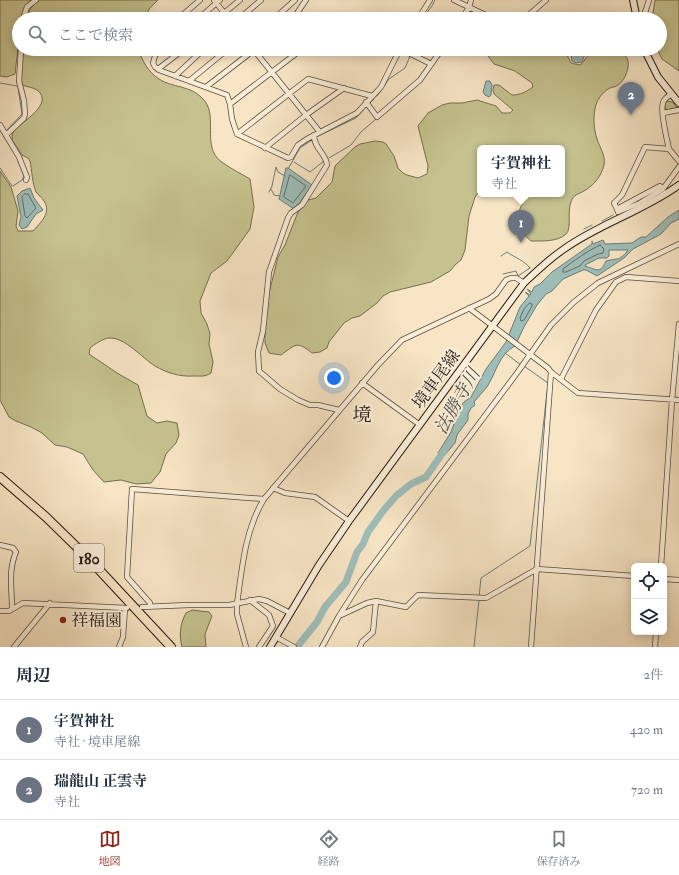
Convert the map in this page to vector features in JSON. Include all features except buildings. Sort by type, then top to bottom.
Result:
[{"type":"highway","name":"180","points":[[0,477],[46,517],[90,560],[172,647]]},
{"type":"main road","points":[[633,0],[636,12]]},
{"type":"main road","points":[[647,56],[655,72],[679,103]]},
{"type":"main road","name":"境車尾線","points":[[270,647],[319,564],[349,521],[524,283],[542,266],[564,249],[585,236],[659,199],[679,185]]},
{"type":"street","points":[[26,12],[27,7],[36,0]]},
{"type":"street","points":[[186,12],[200,0]]},
{"type":"street","points":[[230,12],[240,0]]},
{"type":"street","points":[[247,12],[260,0]]},
{"type":"street","points":[[282,12],[295,0]]},
{"type":"street","points":[[298,12],[306,0]]},
{"type":"street","points":[[422,12],[430,0]]},
{"type":"street","points":[[454,0],[479,12]]},
{"type":"street","points":[[466,12],[471,0]]},
{"type":"street","points":[[532,12],[546,0]]},
{"type":"street","points":[[646,12],[650,0]]},
{"type":"street","points":[[205,12],[217,1],[223,12]]},
{"type":"street","points":[[6,135],[24,118],[25,114],[24,101],[19,81],[20,56]]},
{"type":"street","points":[[155,56],[153,63],[158,69],[227,95],[237,134],[265,148],[290,158],[298,146],[319,131],[357,113],[381,87],[396,56]]},
{"type":"street","points":[[158,69],[175,56]]},
{"type":"street","points":[[175,76],[196,56]]},
{"type":"street","points":[[189,81],[219,56]]},
{"type":"street","points":[[206,87],[245,56]]},
{"type":"street","points":[[259,56],[319,131]]},
{"type":"street","points":[[230,104],[293,56]]},
{"type":"street","points":[[414,56],[431,64]]},
{"type":"street","points":[[366,102],[377,118],[420,80],[437,56]]},
{"type":"street","points":[[237,134],[308,79],[372,96]]},
{"type":"street","points":[[265,148],[306,115],[344,88]]},
{"type":"street","points":[[672,94],[663,103],[663,113],[666,138],[669,148],[679,161]]},
{"type":"street","points":[[663,113],[679,110]]},
{"type":"street","points":[[0,125],[19,157],[27,177],[26,180]]},
{"type":"street","points":[[314,135],[314,142],[326,159],[327,165],[302,205],[288,218],[271,264],[258,352],[258,365],[259,371],[280,390],[310,405],[318,405],[339,410]]},
{"type":"street","points":[[669,148],[645,147],[622,195],[614,203],[618,212],[640,203],[662,188],[679,167]]},
{"type":"street","points":[[322,647],[338,616],[362,580],[551,325],[574,302],[598,283],[679,244]]},
{"type":"street","points":[[246,647],[237,614],[237,604],[249,532],[258,509],[264,499],[362,383],[402,340],[493,296],[506,280],[516,278],[524,283]]},
{"type":"street","points":[[561,379],[596,310],[616,282],[626,278],[679,281]]},
{"type":"street","points":[[470,308],[578,393],[679,400]]},
{"type":"street","points":[[661,563],[672,400],[679,324]]},
{"type":"street","points":[[531,647],[551,372]]},
{"type":"street","points":[[362,383],[420,425]]},
{"type":"street","points":[[273,488],[285,493],[315,497],[349,521]]},
{"type":"street","points":[[150,606],[150,603],[127,577],[132,489],[264,499]]},
{"type":"street","points":[[0,545],[13,548],[16,552],[12,562],[10,585],[12,594],[12,609]]},
{"type":"street","points":[[338,616],[376,600],[406,607],[418,595],[486,598],[537,569],[631,576]]},
{"type":"street","points":[[667,579],[679,580]]},
{"type":"street","points":[[142,607],[237,604],[259,599],[267,601],[290,613]]},
{"type":"street","points":[[250,600],[269,615],[274,626],[259,647]]},
{"type":"street","points":[[360,647],[362,642],[373,632],[376,600]]},
{"type":"street","points":[[0,611],[9,611],[23,603],[50,603],[126,608],[123,637],[120,647]]},
{"type":"street","points":[[14,647],[50,603]]},
{"type":"street","points":[[655,647],[656,635]]},
{"type":"street","points":[[276,637],[294,647]]},
{"type":"shaded area","points":[[0,0],[31,0],[23,12],[12,12],[12,56],[17,56],[15,74],[7,77],[0,76]]},
{"type":"shaded area","points":[[39,0],[158,0],[148,12],[29,12],[30,9]]},
{"type":"shaded area","points":[[655,0],[679,0],[679,71],[662,59],[660,56],[667,56],[667,12],[653,12]]},
{"type":"shaded area","points":[[23,56],[141,56],[146,66],[159,79],[193,91],[203,99],[209,111],[211,141],[215,155],[226,165],[250,179],[254,207],[250,229],[227,261],[211,273],[200,301],[201,313],[210,334],[209,344],[213,362],[211,373],[203,376],[189,376],[169,373],[155,366],[127,344],[115,339],[104,339],[90,348],[89,354],[138,385],[147,416],[157,423],[167,421],[177,423],[179,435],[176,443],[166,454],[160,472],[151,483],[136,484],[121,480],[104,482],[93,470],[83,454],[67,447],[55,445],[42,433],[9,417],[0,400],[0,171],[11,187],[18,211],[16,226],[18,231],[33,231],[44,218],[47,210],[44,201],[36,192],[30,161],[22,155],[12,140],[13,132],[35,112],[42,101],[41,95],[37,90],[22,85]]},
{"type":"shaded area","points":[[488,56],[568,56],[571,63],[579,65],[587,56],[625,56],[627,58],[628,69],[621,83],[604,92],[597,103],[594,117],[595,128],[597,139],[603,155],[604,165],[599,177],[594,183],[588,189],[573,197],[570,206],[568,232],[563,237],[554,240],[531,241],[521,229],[518,218],[526,197],[565,197],[565,145],[477,145],[477,194],[469,216],[465,250],[461,260],[450,271],[431,282],[390,292],[383,296],[377,303],[360,316],[352,318],[344,323],[329,342],[327,348],[320,352],[312,353],[300,345],[296,345],[281,355],[269,353],[265,343],[265,331],[269,293],[278,257],[285,245],[298,212],[308,200],[316,198],[332,182],[335,166],[360,144],[375,141],[383,142],[394,156],[398,168],[403,173],[418,178],[427,174],[428,166],[418,126],[428,113],[442,105],[477,100],[496,106],[502,113],[510,113],[513,110],[494,94],[494,85],[499,85],[512,95],[515,95],[523,93],[533,87],[532,83],[515,71],[494,64]]},
{"type":"shaded area","points":[[667,101],[672,102],[678,107],[668,110],[665,109],[665,104]]},
{"type":"shaded area","points":[[192,610],[209,612],[212,616],[205,634],[206,647],[182,647],[180,634],[182,621],[186,613]]},
{"type":"water","points":[[571,56],[584,56],[582,62],[576,63],[572,61]]},
{"type":"water","points":[[486,81],[490,81],[492,85],[491,95],[489,97],[483,92]]},
{"type":"water","points":[[286,168],[312,185],[294,209],[279,199]]},
{"type":"water","points":[[30,188],[34,198],[43,210],[36,214],[27,227],[22,229],[19,225],[21,217],[17,196],[22,191]]},
{"type":"water","points":[[679,210],[679,219],[671,223],[661,234],[633,249],[624,258],[597,276],[583,270],[563,279],[552,291],[546,294],[537,305],[515,346],[510,349],[501,359],[487,387],[474,402],[475,405],[471,408],[468,414],[468,420],[457,435],[455,443],[444,456],[438,453],[451,432],[460,407],[471,397],[486,369],[506,342],[520,307],[529,296],[525,292],[530,295],[531,294],[527,289],[532,292],[534,287],[540,284],[552,272],[592,244],[592,241],[593,244],[603,240],[605,244],[632,243],[641,237],[646,237],[668,217]],"holes":[[[609,250],[628,250],[621,258],[606,261],[602,268],[598,270],[585,266],[599,258],[607,258],[609,256]]]},
{"type":"waterway","points":[[427,12],[435,0]]},
{"type":"waterway","points":[[377,96],[389,79],[405,68],[410,56]]},
{"type":"waterway","points":[[0,83],[17,86]]},
{"type":"waterway","points":[[6,131],[22,114],[18,87]]},
{"type":"waterway","points":[[370,103],[374,99]]},
{"type":"waterway","points":[[316,137],[356,118],[366,107]]},
{"type":"waterway","points":[[379,118],[392,107]]},
{"type":"waterway","points":[[329,158],[351,145],[361,132],[376,119]]},
{"type":"waterway","points":[[0,130],[16,156]]},
{"type":"waterway","points":[[288,169],[300,148],[312,140]]},
{"type":"waterway","points":[[13,186],[22,180],[24,176],[18,161]]},
{"type":"waterway","points":[[294,162],[310,172],[324,161]]},
{"type":"waterway","points":[[663,185],[679,163]]},
{"type":"waterway","points":[[269,192],[272,186],[276,167],[278,172],[285,176]]},
{"type":"waterway","points":[[0,168],[12,186]]},
{"type":"waterway","points":[[271,189],[274,195],[280,196]]},
{"type":"waterway","points":[[602,221],[613,215]]},
{"type":"waterway","points":[[584,229],[592,225]]},
{"type":"waterway","points":[[501,256],[507,252],[528,265],[530,268]]},
{"type":"waterway","points":[[503,274],[516,271],[518,276],[530,268]]},
{"type":"waterway","points":[[505,353],[521,365]]},
{"type":"waterway","points":[[479,597],[481,578],[530,546],[548,383],[524,366]]},
{"type":"waterway","name":"法勝寺川","points":[[297,647],[317,622],[325,607],[346,582],[357,552],[363,544],[368,532],[383,511],[396,496],[411,484],[426,477],[446,448]]},
{"type":"waterway","points":[[474,647],[479,600]]},
{"type":"place","name":"瑞龍山 正雲寺","points":[[631,115]]},
{"type":"place","name":"宇賀神社","points":[[521,243]]},
{"type":"place","name":"祥福園","points":[[63,620]]},
{"type":"district","name":"境","points":[[362,414]]}]
